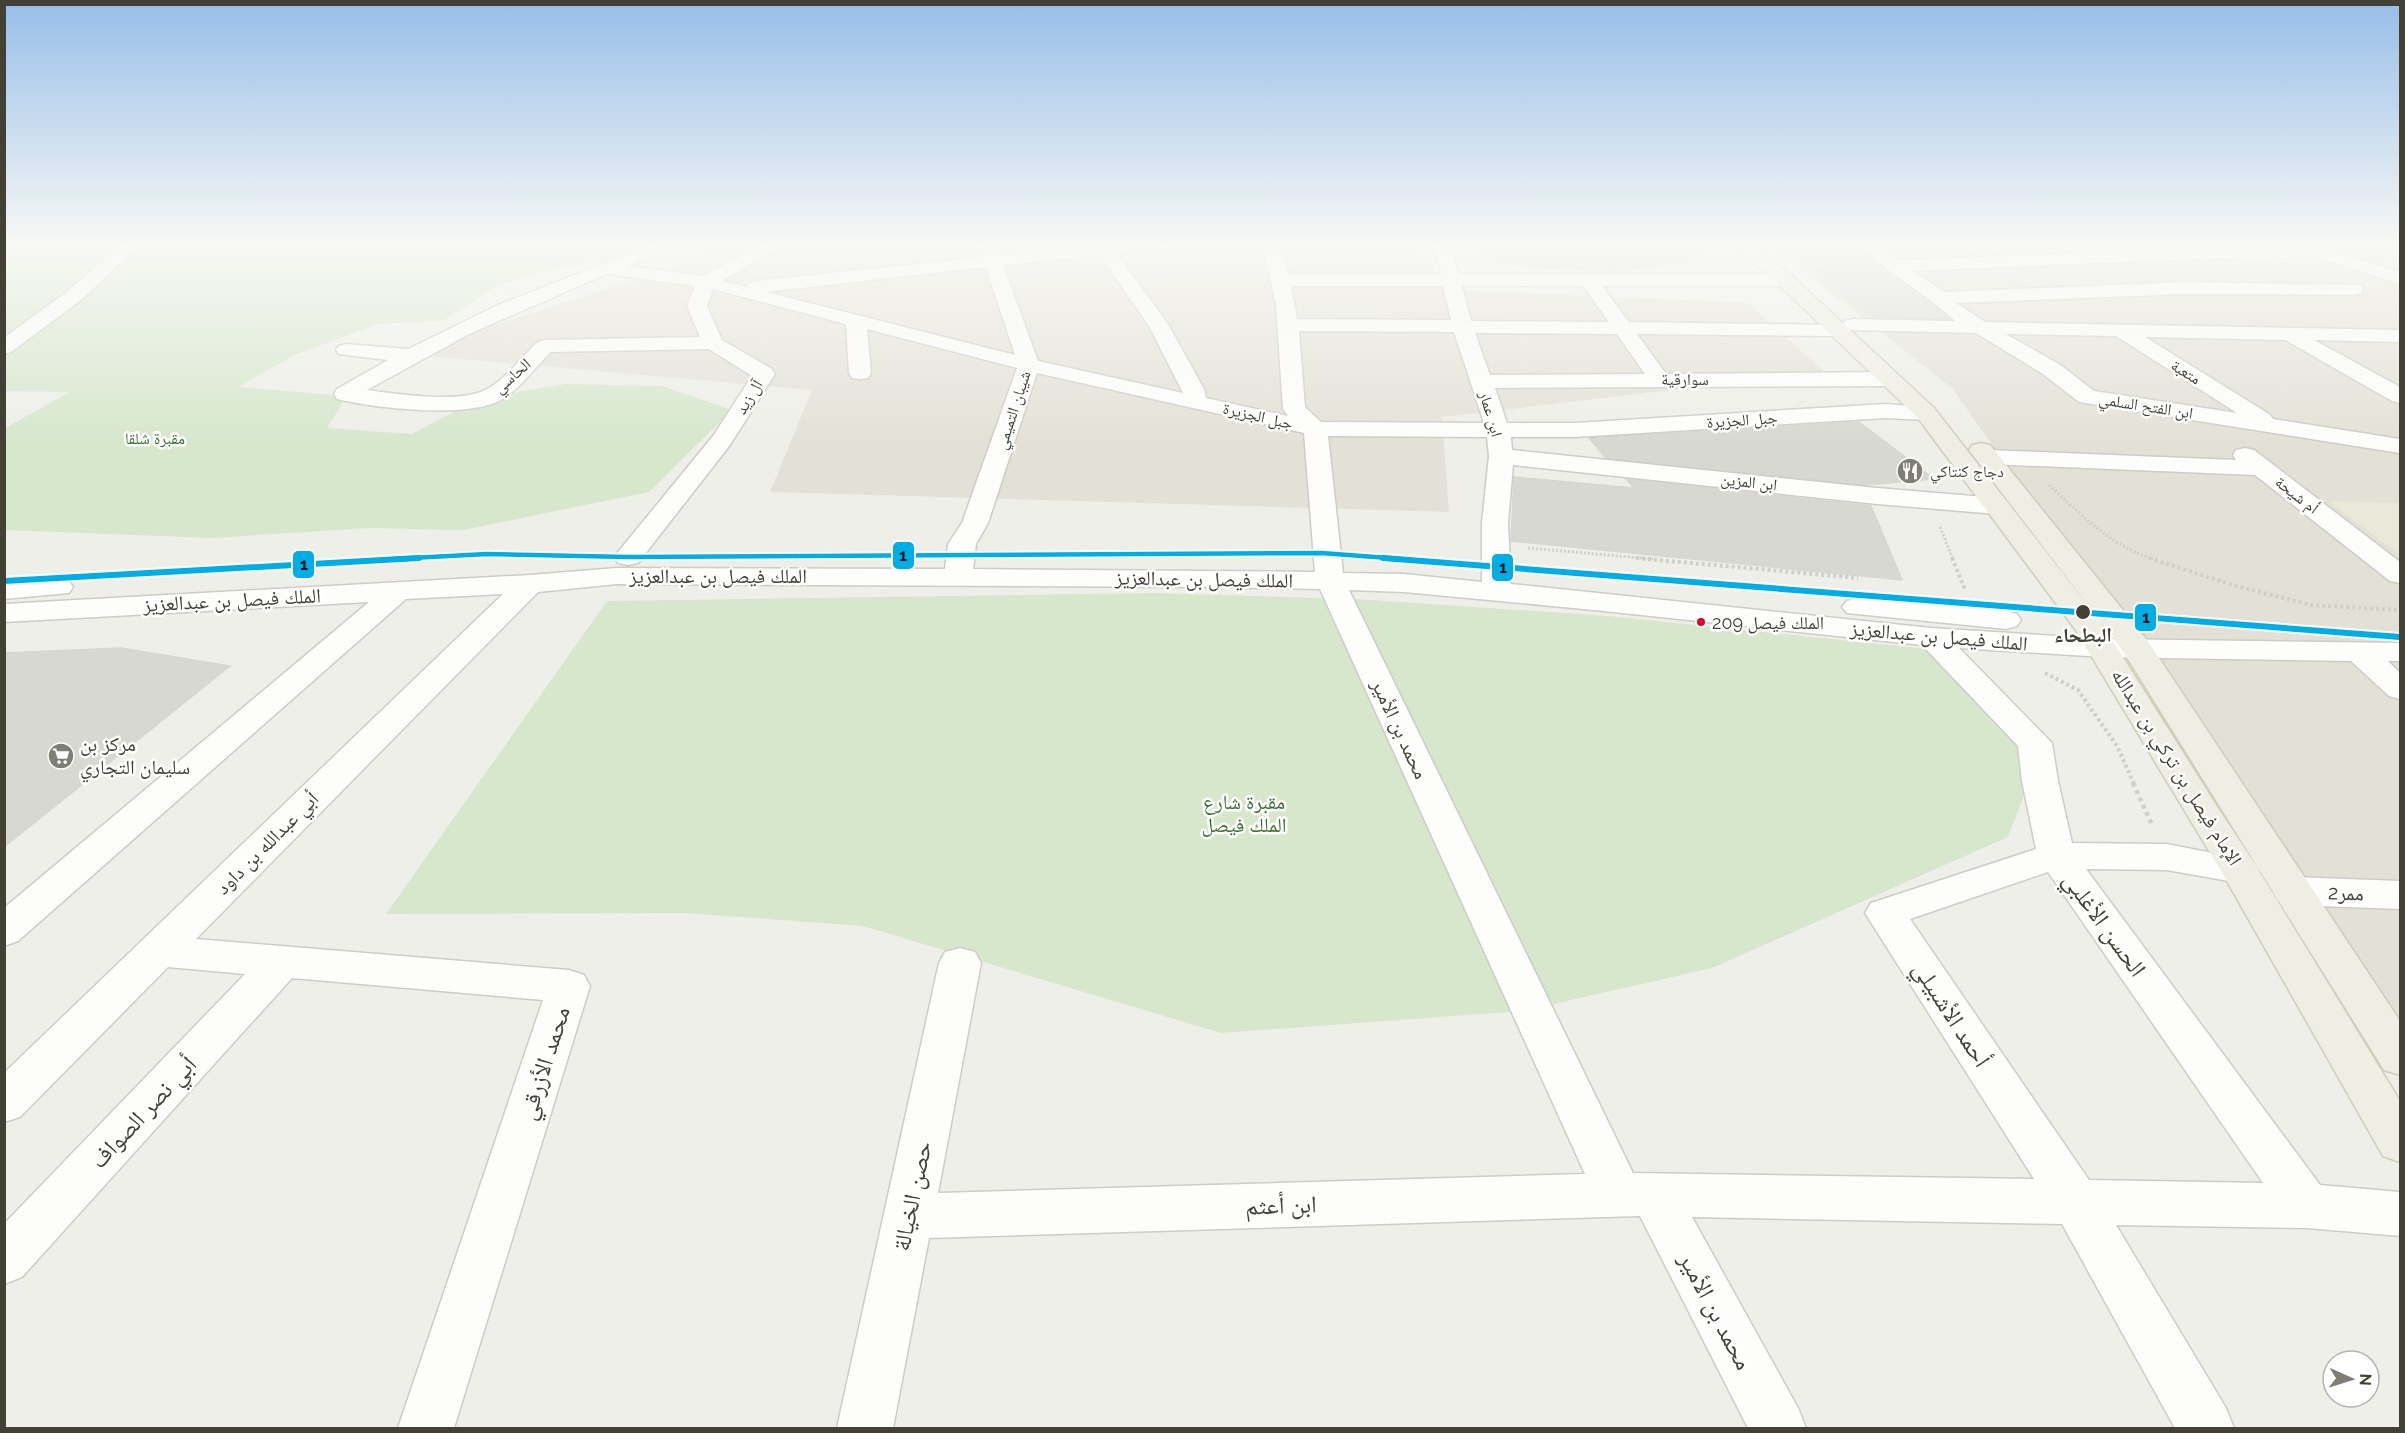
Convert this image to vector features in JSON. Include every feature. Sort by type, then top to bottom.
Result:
[{"type":"main road","name":"الإمام فيصل بن تركي بن عبدالله","points":[[1821,309],[2003,458],[2112,637],[2292,891],[2400,1057]]},
{"type":"main road","name":"الإمام فيصل بن تركي بن عبدالله","points":[[1826,309],[1889,379],[1926,413],[1997,506],[2112,637],[2205,817],[2240,870],[2400,1142]]},
{"type":"street","points":[[4,348],[56,309]]},
{"type":"street","points":[[346,350],[410,355],[511,309]]},
{"type":"street","points":[[698,309],[713,343]]},
{"type":"street","name":"جبل الجزيرة","points":[[809,309],[1029,365],[1315,429],[1575,430],[1886,411],[1926,413]]},
{"type":"street","name":"شيبان التميمي","points":[[959,571],[962,544],[975,523],[1029,365],[1009,309]]},
{"type":"street","points":[[1148,309],[1160,326],[1193,389],[1196,402]]},
{"type":"street","points":[[1287,309],[1294,409],[1315,429]]},
{"type":"street","name":"ابن عمار","points":[[1458,309],[1498,431],[1501,456],[1496,545],[1497,584]]},
{"type":"street","points":[[1610,309],[1659,379]]},
{"type":"street","name":"ابن الفتح السلمي","points":[[1951,309],[2051,369],[2087,397],[2400,446]]},
{"type":"street","name":"متعبة","points":[[2091,309],[2120,330],[2275,428]]},
{"type":"street","points":[[2247,316],[2288,334],[2400,396]]},
{"type":"street","points":[[445,321],[471,326]]},
{"type":"street","points":[[856,321],[860,373]]},
{"type":"street","points":[[1290,326],[1982,327],[2400,336]]},
{"type":"street","name":"الحاسي","points":[[410,355],[345,394],[432,403],[468,401],[491,396],[545,346],[713,343]]},
{"type":"street","name":"آل زيد","points":[[628,557],[722,440],[764,374],[713,343]]},
{"type":"street","name":"سوارقية","points":[[1481,382],[1889,379]]},
{"type":"street","points":[[2376,382],[2400,383]]},
{"type":"street","name":"أم شيحة","points":[[2193,414],[2400,575]]},
{"type":"street","name":"محمد بن الأمير","points":[[1315,429],[1330,573],[1636,1195],[1778,1428]]},
{"type":"street","name":"ابن المزين","points":[[1501,456],[1877,496],[1997,506]]},
{"type":"street","points":[[2003,458],[2262,468]]},
{"type":"street","name":"الملك فيصل بن عبدالعزيز","points":[[4,590],[628,557],[959,571],[1209,578],[1330,573],[1404,583],[1497,584],[2112,637],[2400,652]]},
{"type":"street","name":"الملك فيصل بن عبدالعزيز","points":[[4,613],[530,584],[617,576],[959,571]]},
{"type":"street","name":"أبي عبدالله بن داود","points":[[4,1103],[530,584]]},
{"type":"street","name":"الملك فيصل بن عبدالعزيز","points":[[1497,584],[1931,638],[2400,631]]},
{"type":"street","points":[[4,931],[400,590]]},
{"type":"street","name":"الحسن الأغلبي","points":[[1931,638],[2035,743],[2040,782],[2056,856],[2307,1206]]},
{"type":"street","points":[[2357,650],[2400,689]]},
{"type":"street","name":"أحمد الأشبيلي","points":[[2206,1428],[2076,1202],[1885,913],[2056,856],[2167,857],[2240,870]]},
{"type":"street","name":"ممر2","points":[[2292,891],[2400,895]]},
{"type":"street","name":"محمد الأزرقي","points":[[158,951],[569,986],[426,1428]]},
{"type":"street","name":"أبي نصر الصواف","points":[[4,1260],[281,963]]},
{"type":"street","name":"حصن الخيالة","points":[[865,1428],[960,963]]},
{"type":"street","name":"ابن أعثم","points":[[908,1216],[1636,1195],[2307,1206],[2400,1214]]},
{"type":"path","points":[[2003,458],[2120,546],[2146,557],[2236,586],[2311,605],[2400,610]]},
{"type":"path","points":[[1929,499],[1964,587],[1952,586]]},
{"type":"path","points":[[1496,545],[1858,578]]},
{"type":"path","points":[[2038,670],[2078,690],[2117,746],[2167,857]]},
{"type":"shaded area","points":[[545,309],[1755,309],[1825,372],[1442,417],[1449,512],[770,492],[812,390],[405,354]]},
{"type":"shaded area","points":[[1851,309],[2400,309],[2400,1032],[2136,647],[1952,388]]},
{"type":"shaded area","points":[[2328,501],[2400,503],[2400,555]]},
{"type":"green space","name":"مقبرة شلقا","points":[[5,309],[461,309],[442,321],[378,324],[295,355],[238,387],[347,396],[327,428],[412,434],[478,399],[565,384],[662,386],[732,410],[649,492],[463,530],[369,528],[213,538],[5,530],[5,428],[70,392],[5,391]]},
{"type":"green space","name":"مقبرة شارع الملك فيصل","points":[[1152,593],[1355,599],[1608,616],[1948,651],[2039,756],[2008,837],[1712,968],[1523,1011],[1221,1033],[863,926],[686,913],[386,914],[607,601]]},
{"type":"building","points":[[1861,309],[1935,309],[1949,319],[1878,317],[1867,314]]},
{"type":"building","points":[[1859,422],[1934,479],[1865,485],[1606,458],[1589,438]]},
{"type":"building","points":[[1514,477],[1634,488],[1626,479],[1871,506],[1902,580],[1511,541]]},
{"type":"building","name":"مركز بن سليمان التجاري","points":[[121,648],[230,666],[4,847],[4,653]]},
{"type":"transit line","name":"1","points":[[4,581],[487,554],[628,557],[1321,553],[2400,637]]},
{"type":"place","name":"دجاج كنتاكي","points":[[1910,471]]},
{"type":"place","name":"البطحاء","points":[[2083,612]]},
{"type":"place","name":"الملك فيصل 209","points":[[1701,622]]},
{"type":"place","name":"مركز بن سليمان التجاري","points":[[61,756]]}]
